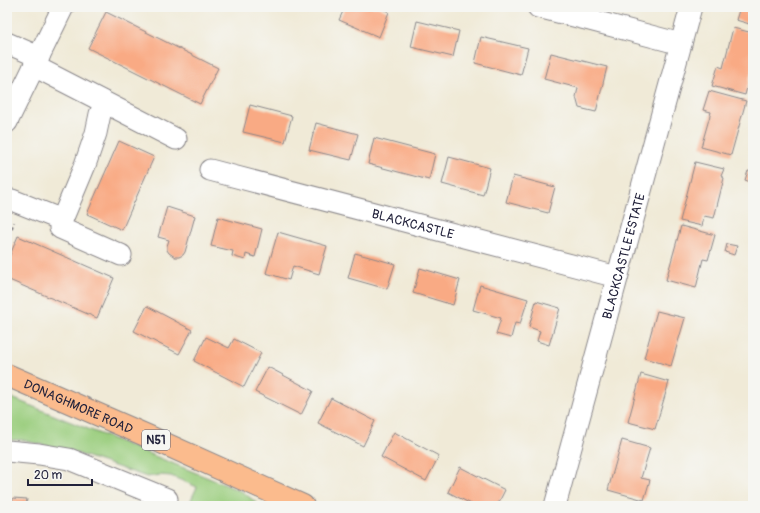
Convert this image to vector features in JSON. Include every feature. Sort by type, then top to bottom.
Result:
[{"type":"main road","name":"DONAGHMORE ROAD","points":[[7,375],[303,506]]},
{"type":"street","points":[[7,122],[63,7]]},
{"type":"street","points":[[538,7],[681,44]]},
{"type":"street","name":"BLACKCASTLE ESTATE","points":[[555,506],[691,7]]},
{"type":"street","points":[[7,43],[105,103],[176,139]]},
{"type":"street","points":[[105,103],[100,114],[96,133],[85,165],[60,228],[121,255]]},
{"type":"street","name":"BLACKCASTLE","points":[[210,170],[617,277]]},
{"type":"street","points":[[12,200],[62,220]]},
{"type":"street","points":[[7,451],[69,459],[167,499]]},
{"type":"green space","points":[[7,396],[243,492],[258,504],[258,506],[188,506],[197,487],[171,476],[160,475],[147,477],[76,453],[22,440],[7,440]]},
{"type":"building","points":[[345,7],[378,7],[389,12],[379,37],[339,20]]},
{"type":"building","points":[[740,7],[753,7],[753,25],[736,20]]},
{"type":"building","points":[[106,12],[218,68],[200,104],[88,48]]},
{"type":"building","points":[[417,21],[459,31],[453,57],[411,47]]},
{"type":"building","points":[[733,28],[753,33],[753,65],[745,95],[712,86],[718,66],[723,68]]},
{"type":"building","points":[[481,37],[528,48],[521,75],[475,63]]},
{"type":"building","points":[[551,53],[607,67],[596,112],[579,108],[576,97],[578,88],[544,79]]},
{"type":"building","points":[[709,91],[746,101],[731,155],[701,147],[711,112],[703,110]]},
{"type":"building","points":[[250,105],[292,116],[285,142],[243,132]]},
{"type":"building","points":[[316,123],[358,134],[351,160],[309,150]]},
{"type":"building","points":[[374,138],[435,154],[429,180],[368,164]]},
{"type":"building","points":[[119,141],[154,157],[122,230],[87,214]]},
{"type":"building","points":[[449,157],[490,168],[483,195],[442,184]]},
{"type":"building","points":[[695,162],[724,169],[721,176],[724,178],[714,218],[704,216],[702,226],[680,221]]},
{"type":"building","points":[[748,171],[753,172],[753,183],[745,180]]},
{"type":"building","points":[[513,176],[555,187],[548,213],[506,202]]},
{"type":"building","points":[[167,207],[195,216],[185,252],[179,257],[175,257],[167,250],[169,240],[158,237]]},
{"type":"building","points":[[218,217],[262,229],[255,257],[246,254],[245,260],[232,256],[233,251],[211,246]]},
{"type":"building","points":[[681,226],[715,235],[708,260],[703,259],[696,288],[666,280]]},
{"type":"building","points":[[278,232],[327,246],[319,274],[293,266],[289,280],[266,273]]},
{"type":"building","points":[[18,236],[114,278],[97,318],[7,279],[7,262]]},
{"type":"building","points":[[727,244],[737,246],[734,255],[725,252]]},
{"type":"building","points":[[355,253],[395,264],[387,289],[348,278]]},
{"type":"building","points":[[420,268],[460,280],[453,305],[413,293]]},
{"type":"building","points":[[480,285],[528,299],[520,324],[515,323],[511,338],[496,334],[501,318],[473,310]]},
{"type":"building","points":[[536,301],[560,308],[549,345],[537,341],[540,331],[529,327]]},
{"type":"building","points":[[147,306],[192,330],[179,354],[134,331]]},
{"type":"building","points":[[657,311],[685,318],[671,366],[644,358]]},
{"type":"building","points":[[206,337],[229,348],[234,339],[261,353],[244,387],[194,361]]},
{"type":"building","points":[[268,367],[313,391],[301,415],[255,392]]},
{"type":"building","points":[[641,374],[669,382],[655,429],[628,422]]},
{"type":"building","points":[[331,398],[375,421],[363,446],[318,423]]},
{"type":"building","points":[[394,432],[439,456],[426,481],[381,457]]},
{"type":"building","points":[[622,440],[650,448],[641,478],[650,480],[644,500],[608,490]]},
{"type":"building","points":[[460,467],[505,490],[497,506],[475,506],[448,492]]},
{"type":"building","points":[[13,498],[27,499],[26,506],[12,506]]}]
